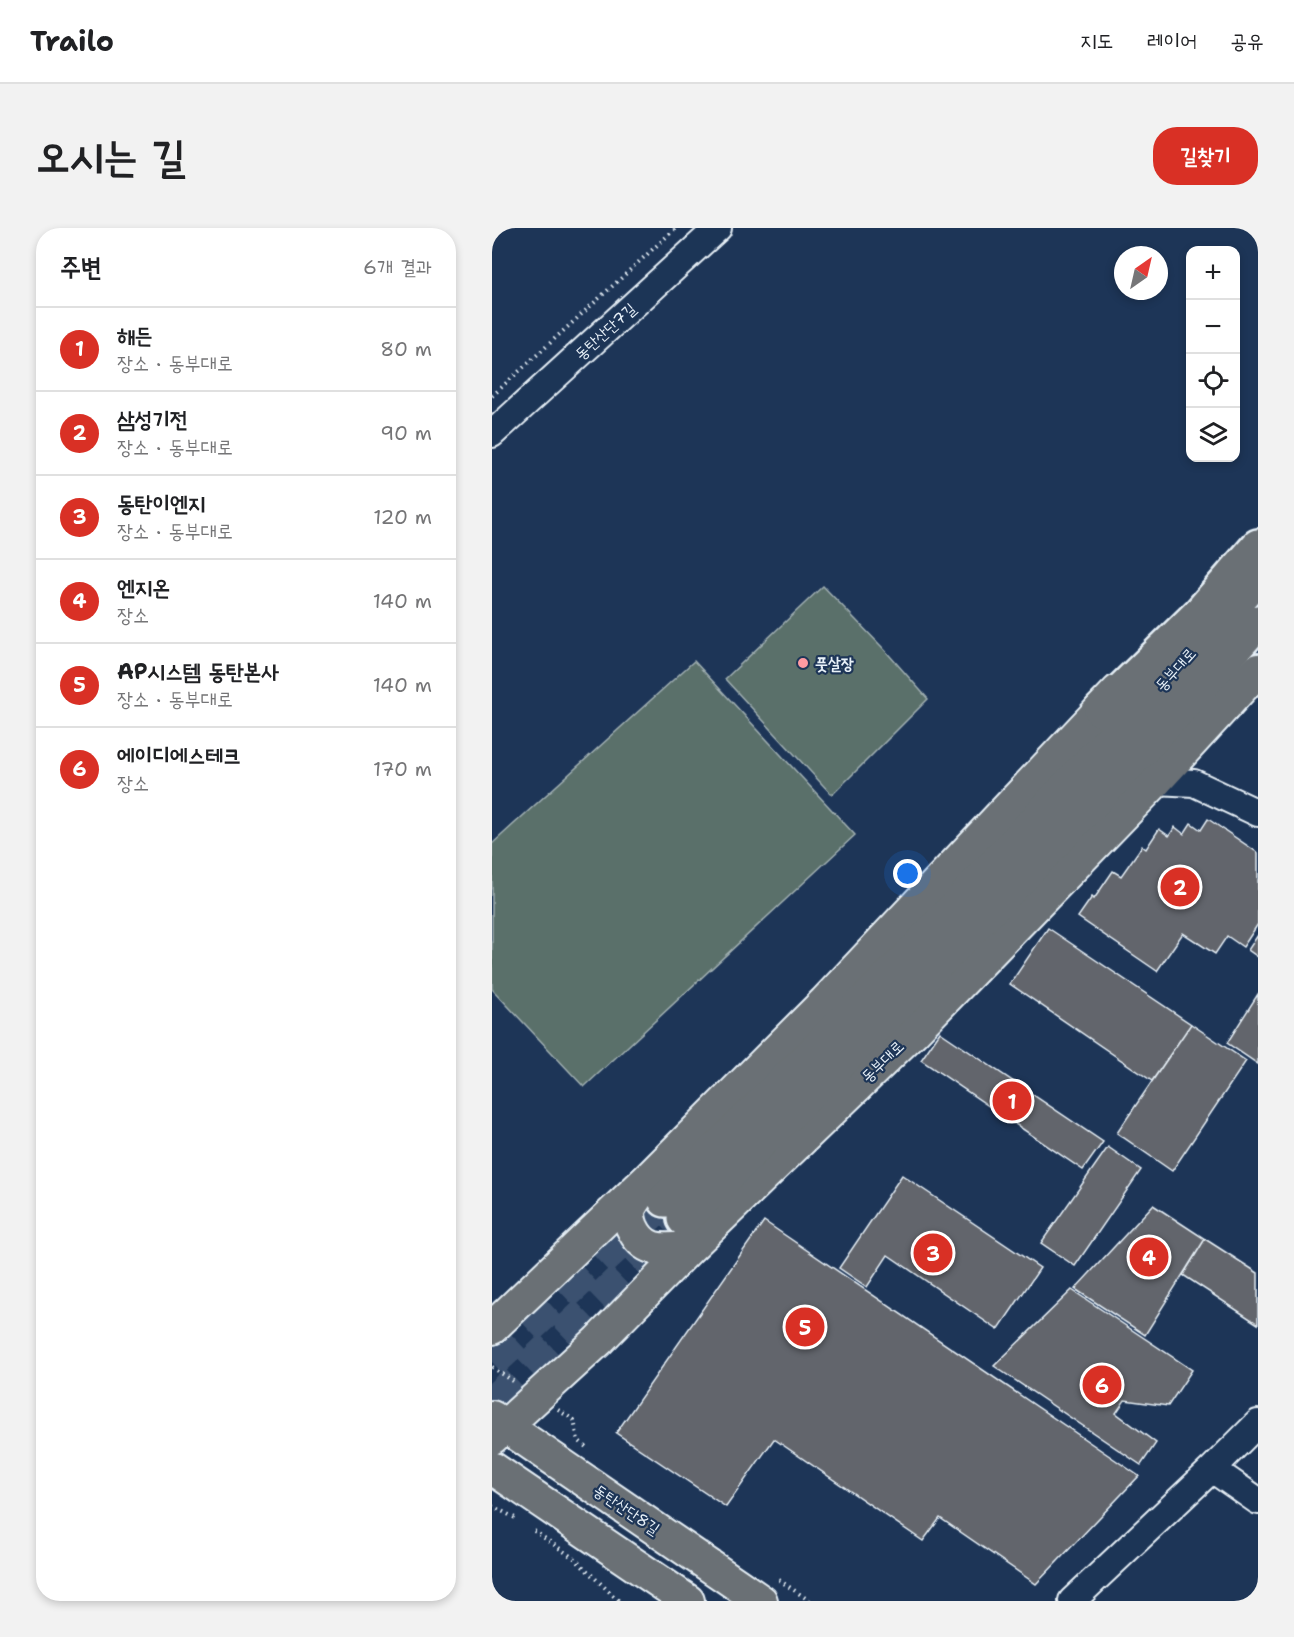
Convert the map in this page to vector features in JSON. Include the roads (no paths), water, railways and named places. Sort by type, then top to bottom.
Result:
[{"type":"highway","points":[[1101,710],[1200,613],[1258,546]]},
{"type":"highway","name":"동부대로","points":[[671,1211],[1173,672],[1258,576]]},
{"type":"highway","name":"동부대로","points":[[671,1211],[914,989],[1193,696],[1258,622]]},
{"type":"main road","name":"동부대로","points":[[496,1427],[598,1341],[671,1211],[825,1002],[1101,710],[1258,533]]},
{"type":"main road","name":"동부대로","points":[[492,1328],[671,1211],[913,1032],[1156,781],[1258,670]]},
{"type":"main road","name":"동탄산단8길","points":[[496,1427],[761,1601]]},
{"type":"main road","points":[[492,1468],[688,1601]]},
{"type":"street","name":"동탄산단7길","points":[[492,434],[718,228]]},
{"type":"street","points":[[1156,781],[1194,783],[1258,813]]},
{"type":"street","points":[[1075,1600],[1258,1423]]},
{"type":"street","points":[[1212,1469],[1258,1501]]},
{"type":"tunnel","points":[[492,1362],[665,1200]]},
{"type":"tunnel","points":[[492,1403],[684,1219]]},
{"type":"place","name":"풋살장","points":[[803,663]]},
{"type":"place","name":"삼성기전","points":[[1180,887]]},
{"type":"place","name":"해든","points":[[1012,1101]]},
{"type":"place","name":"동탄이엔지","points":[[933,1253]]},
{"type":"place","name":"엔지온","points":[[1149,1257]]},
{"type":"place","name":"AP시스템 동탄본사","points":[[805,1327]]},
{"type":"place","name":"에이디에스테크","points":[[1102,1385]]}]
